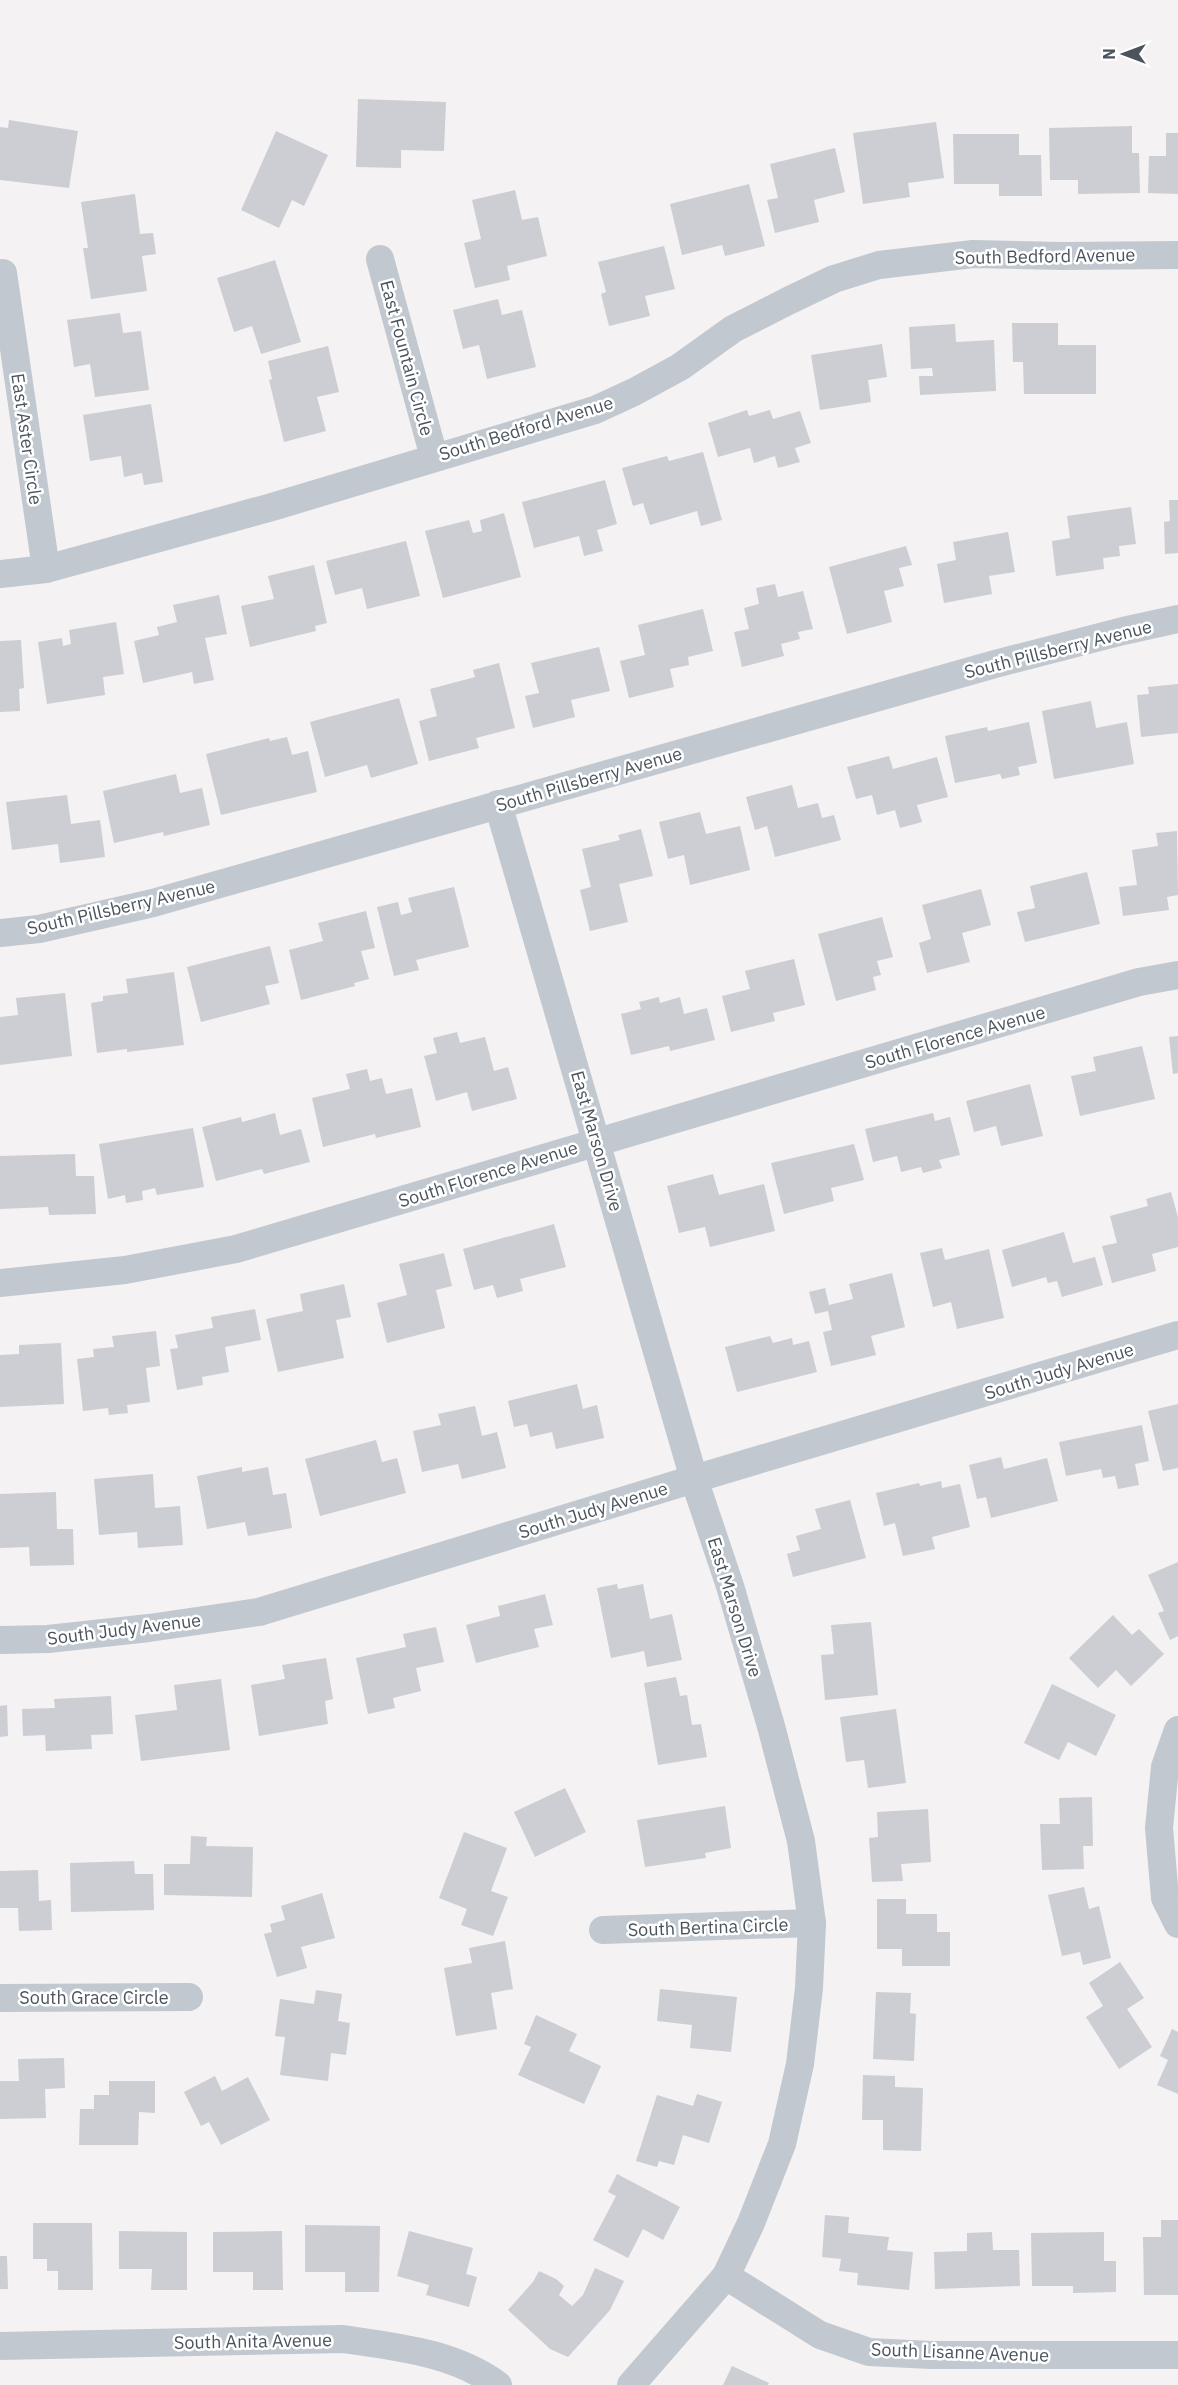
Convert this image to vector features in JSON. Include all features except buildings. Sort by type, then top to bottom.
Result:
[{"type":"street","name":"South Bedford Avenue","points":[[0,574],[46,569],[272,507],[595,410],[680,367],[733,329],[834,279],[879,265],[973,254],[1178,255]]},
{"type":"street","name":"East Fountain Circle","points":[[380,259],[434,457]]},
{"type":"street","name":"East Aster Circle","points":[[3,273],[46,569]]},
{"type":"street","name":"South Pillsberry Avenue","points":[[0,933],[39,929],[153,903],[995,664],[1178,619]]},
{"type":"street","name":"East Marson Drive","points":[[498,804],[694,1479],[730,1586],[771,1726],[801,1841],[812,1923],[809,1988],[800,2064],[782,2144],[751,2223],[726,2276],[631,2385]]},
{"type":"street","name":"South Florence Avenue","points":[[0,1283],[125,1270],[236,1249],[1139,982],[1178,975]]},
{"type":"street","name":"South Judy Avenue","points":[[0,1640],[59,1638],[259,1612],[694,1479],[1178,1335]]},
{"type":"street","points":[[1178,1730],[1165,1767],[1159,1828],[1165,1898],[1178,1924]]},
{"type":"street","name":"South Bertina Circle","points":[[603,1930],[812,1923]]},
{"type":"street","name":"South Grace Circle","points":[[0,1998],[189,1997]]},
{"type":"street","name":"South Lisanne Avenue","points":[[726,2276],[820,2336],[869,2352],[931,2355],[1178,2355]]},
{"type":"street","name":"South Anita Avenue","points":[[0,2346],[343,2340],[397,2347],[455,2361],[498,2385]]}]
